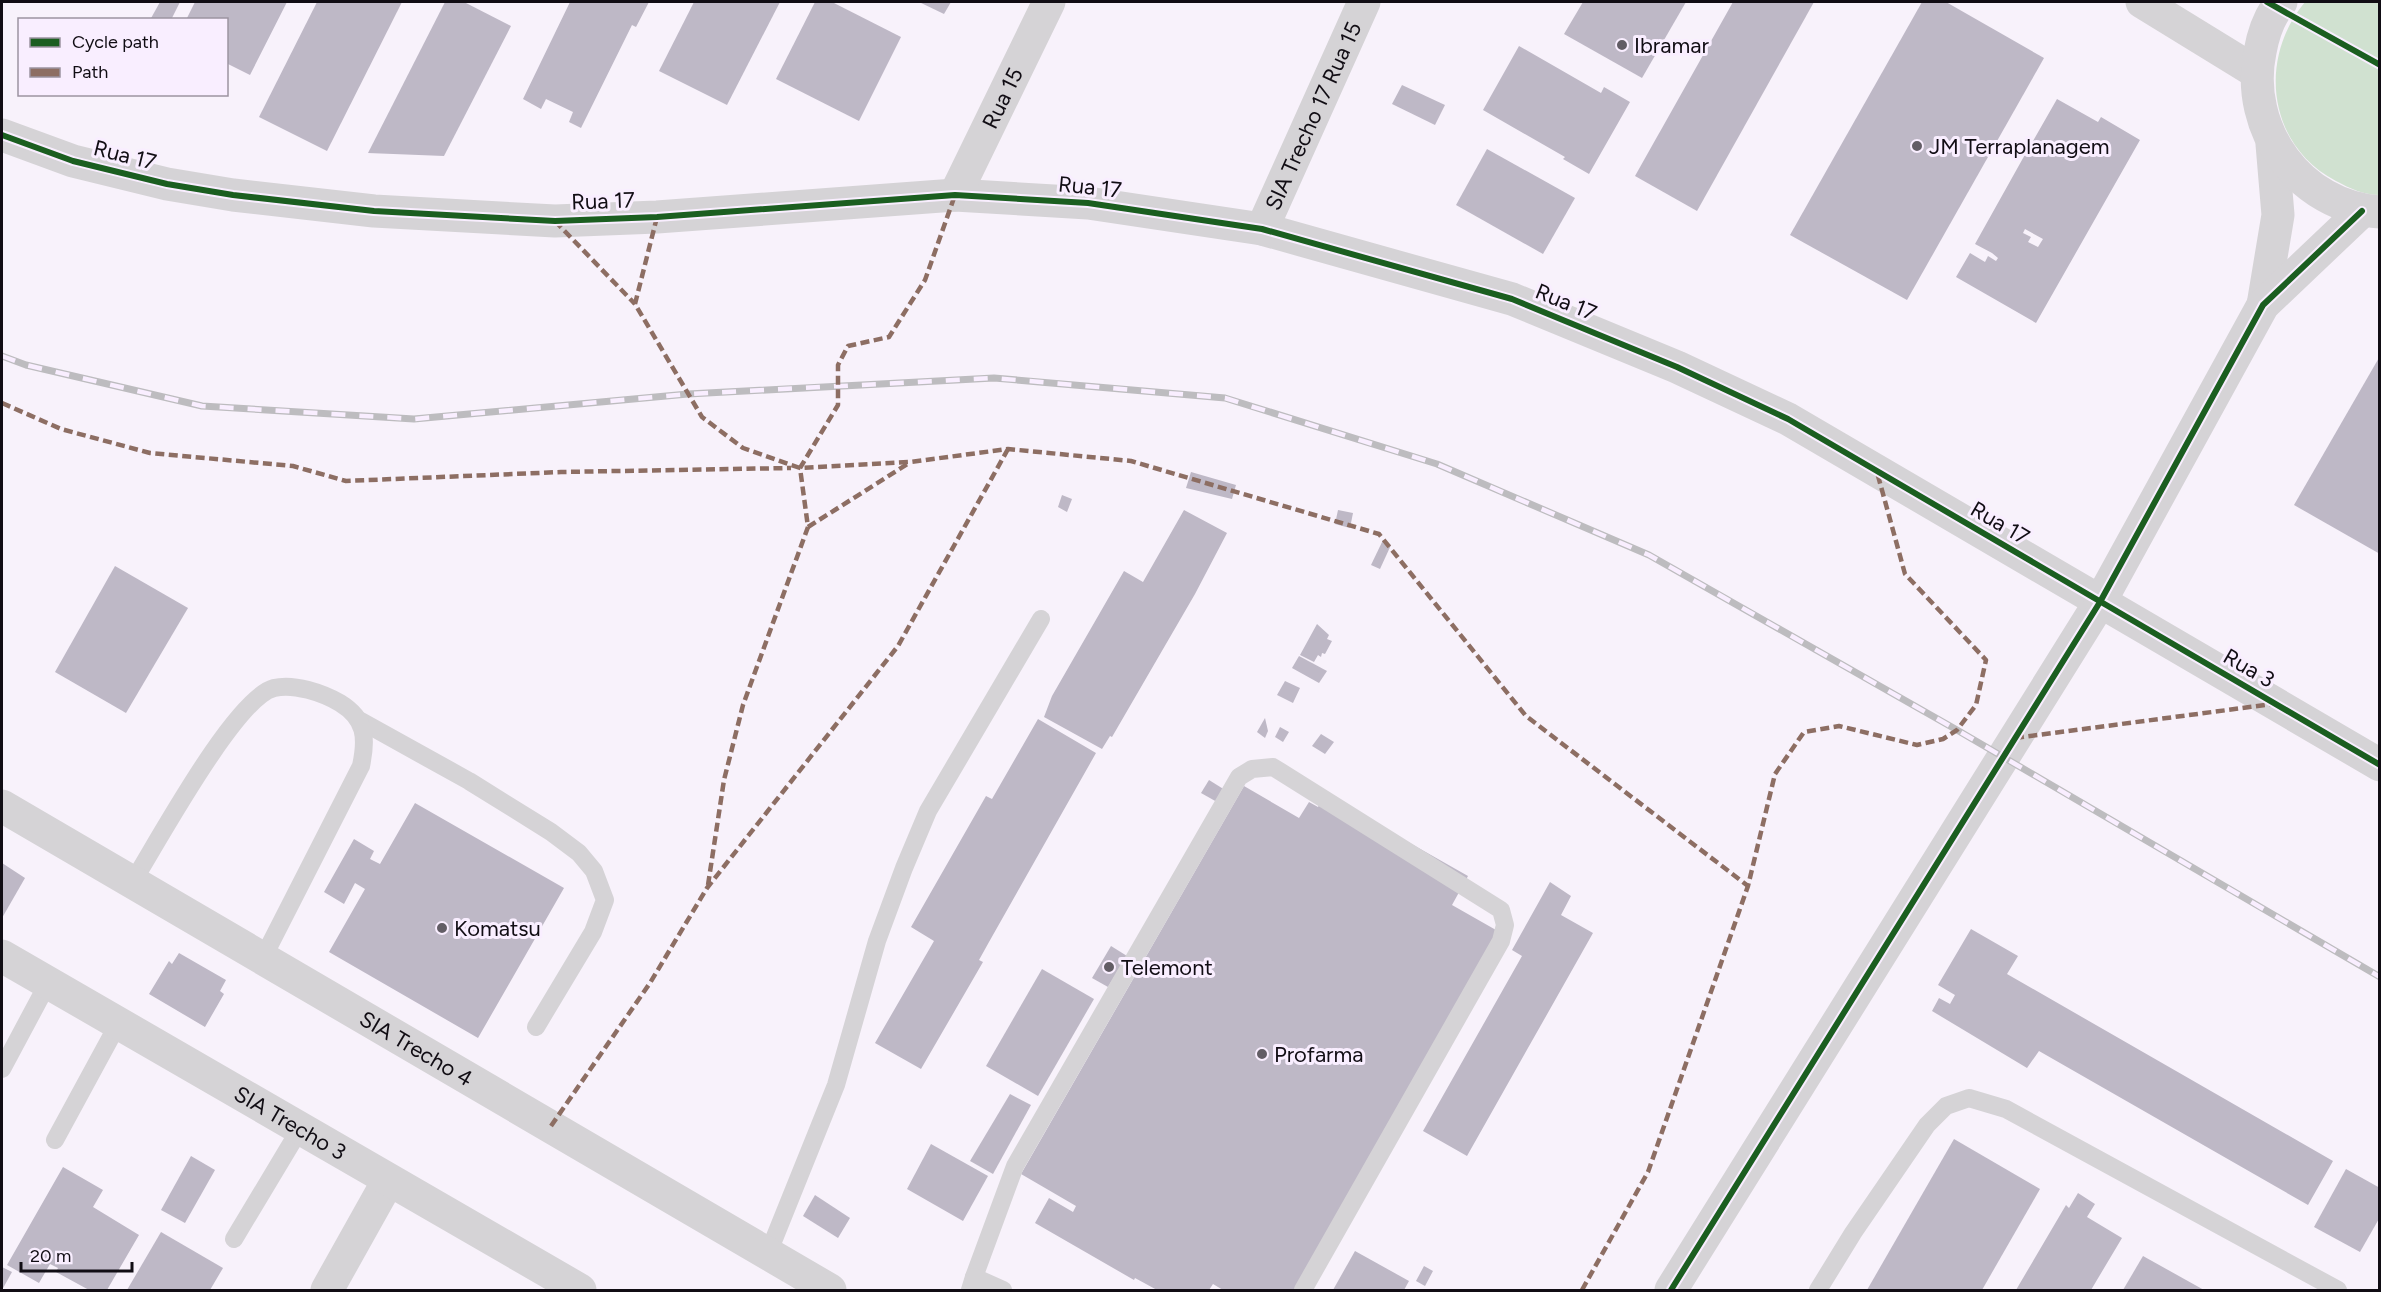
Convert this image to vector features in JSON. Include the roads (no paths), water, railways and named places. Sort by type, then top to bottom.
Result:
[{"type":"street","name":"Rua 15","points":[[955,195],[1049,2]]},
{"type":"street","name":"SIA Trecho 17 Rua 15","points":[[1262,229],[1364,2]]},
{"type":"street","points":[[2142,2],[2256,72]]},
{"type":"street","points":[[1671,1290],[2100,602],[2263,305],[2278,215],[2272,144],[2259,110],[2256,72],[2262,38],[2281,2]]},
{"type":"street","name":"Rua 17","points":[[2,135],[73,161],[167,184],[233,195],[385,212],[555,221],[657,217],[955,195],[1088,203],[1262,229],[1512,299],[1677,367],[1788,419],[2100,602]]},
{"type":"street","points":[[2272,144],[2296,175],[2326,197],[2371,212]]},
{"type":"street","points":[[2263,305],[2371,212]]},
{"type":"street","name":"Rua 3","points":[[2100,602],[2379,765]]},
{"type":"street","name":"SIA Trecho 4","points":[[2,806],[830,1290]]},
{"type":"street","name":"SIA Trecho 3","points":[[2,956],[580,1290]]},
{"type":"street","points":[[327,1290],[388,1181]]},
{"type":"lane","points":[[768,1254],[836,1085],[882,924],[928,812],[1041,619]]},
{"type":"lane","points":[[132,883],[226,732],[250,705],[273,688],[312,691],[352,711],[361,721],[469,781],[551,832],[579,853],[594,871],[605,900],[600,916],[536,1027]]},
{"type":"lane","points":[[263,958],[361,766],[365,747],[361,721]]},
{"type":"lane","points":[[1003,1290],[972,1284],[1015,1166],[1239,777],[1252,769],[1273,767],[1502,910],[1505,926],[1501,942],[1303,1290]]},
{"type":"lane","points":[[2,1069],[48,983]]},
{"type":"lane","points":[[56,1140],[118,1024]]},
{"type":"lane","points":[[1818,1290],[1853,1233],[1927,1125],[1946,1106],[1969,1098],[2006,1109],[2338,1290]]},
{"type":"lane","points":[[234,1239],[300,1129]]},
{"type":"railway","points":[[2,356],[26,365],[202,406],[414,419],[688,394],[994,378],[1225,398],[1437,464],[1649,555],[1957,730],[2380,977]]},
{"type":"place","name":"Ibramar","points":[[1622,45]]},
{"type":"place","name":"JM Terraplanagem","points":[[1917,146]]},
{"type":"place","name":"Komatsu","points":[[442,928]]},
{"type":"place","name":"Telemont","points":[[1109,967]]},
{"type":"place","name":"Profarma","points":[[1262,1054]]}]
